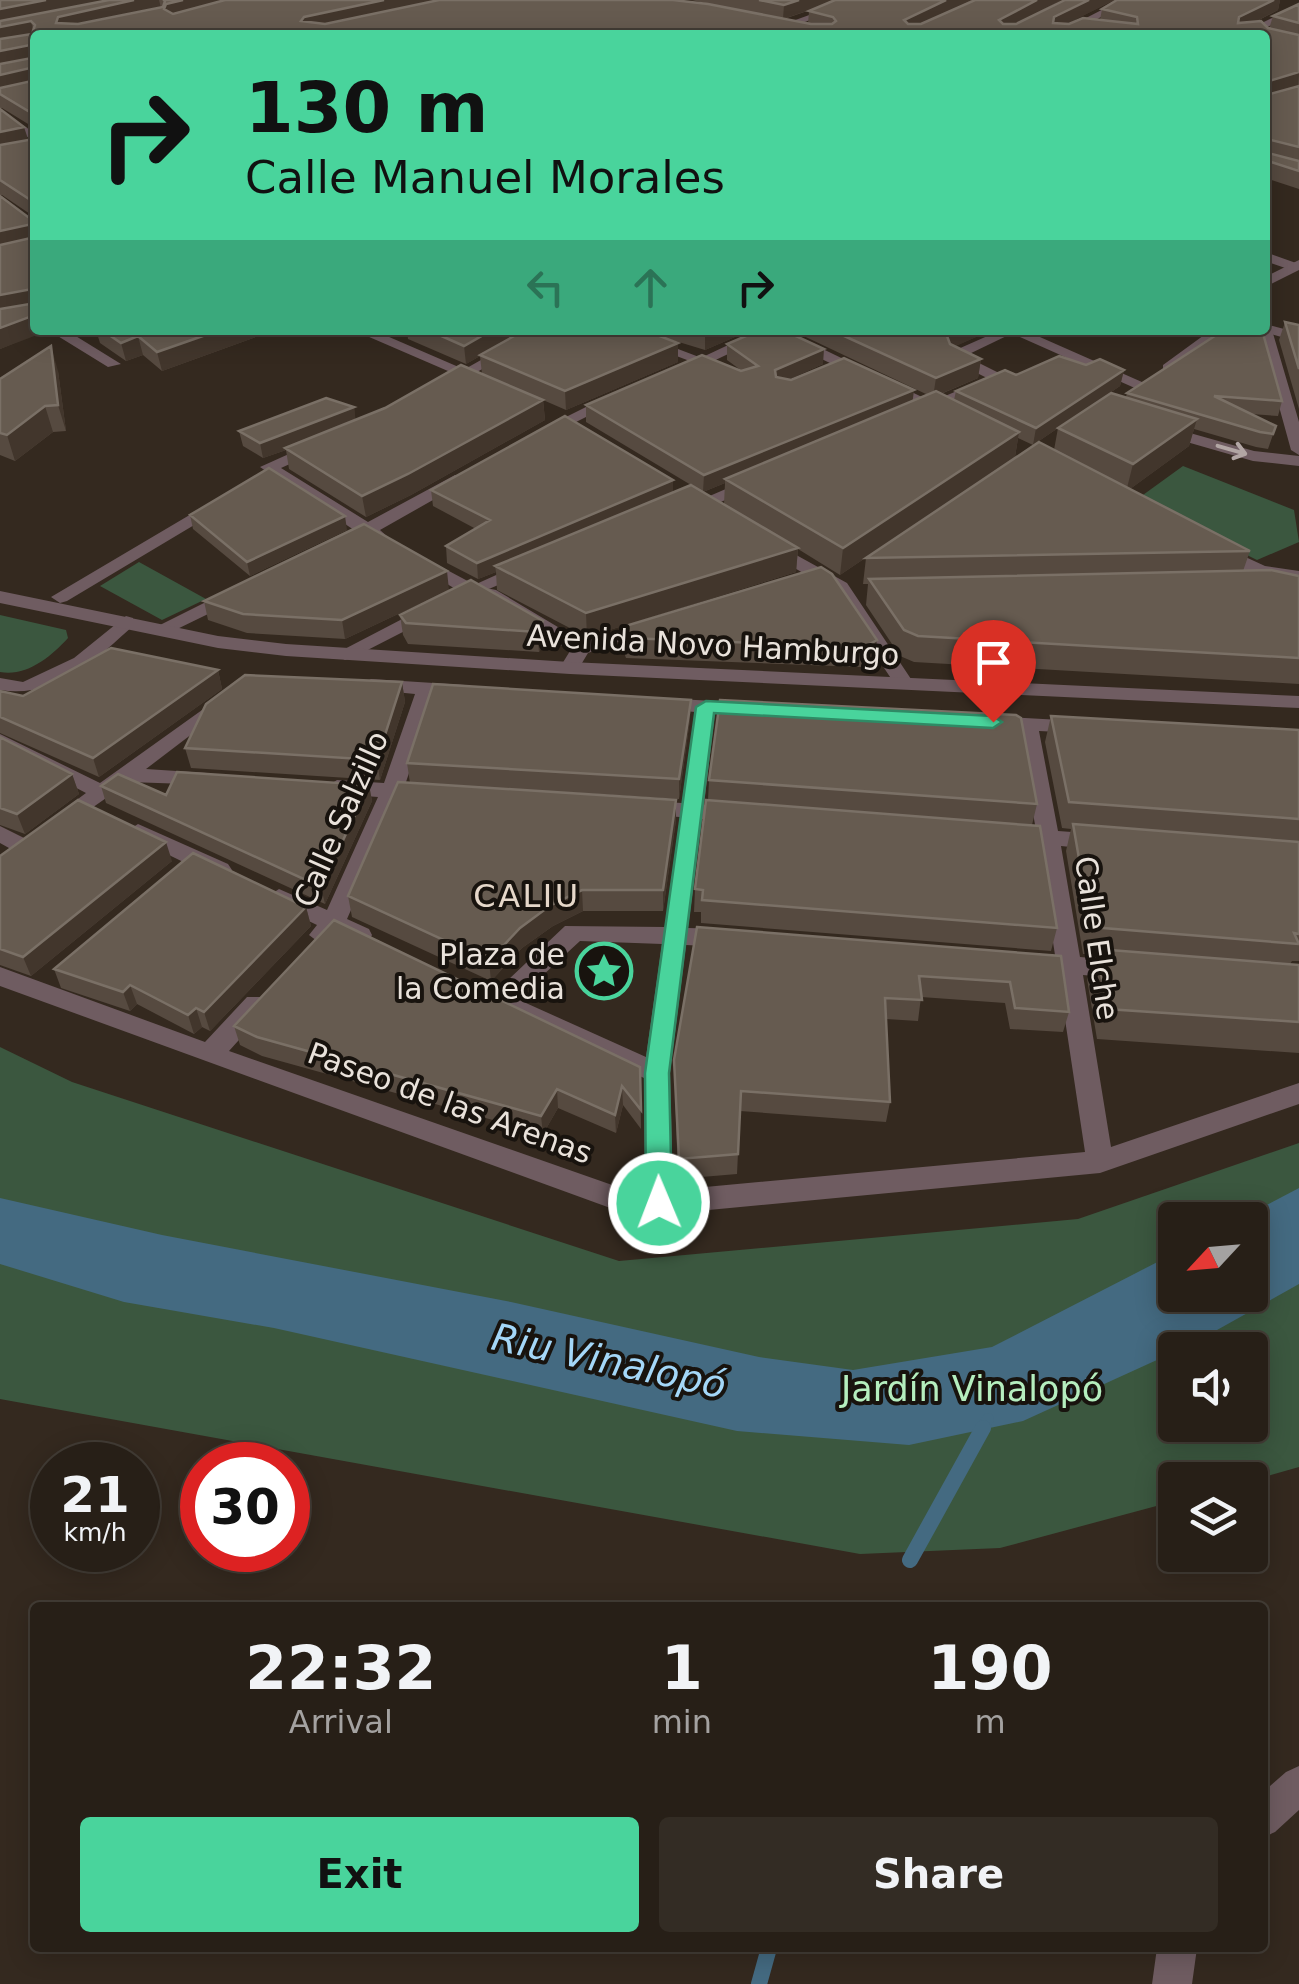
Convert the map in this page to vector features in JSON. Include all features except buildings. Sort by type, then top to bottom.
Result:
[{"type":"street","points":[[774,30],[860,0]]},
{"type":"street","points":[[1070,30],[1129,0]]},
{"type":"street","points":[[1280,4],[1299,9]]},
{"type":"street","points":[[1253,30],[1299,9]]},
{"type":"street","points":[[757,22],[800,30]]},
{"type":"street","points":[[1081,25],[1096,28]]},
{"type":"street","points":[[0,114],[30,135]]},
{"type":"street","points":[[12,122],[30,119]]},
{"type":"street","points":[[1270,258],[1295,265]]},
{"type":"street","points":[[1270,279],[1295,265]]},
{"type":"street","points":[[1270,280],[1299,284]]},
{"type":"street","points":[[1270,329],[1299,338]]},
{"type":"street","points":[[64,335],[113,364]]},
{"type":"street","points":[[370,335],[458,377],[499,388]]},
{"type":"street","points":[[458,377],[535,335]]},
{"type":"street","points":[[631,335],[734,373]]},
{"type":"street","points":[[671,375],[761,335]]},
{"type":"street","points":[[782,335],[971,425]]},
{"type":"street","points":[[916,413],[998,378],[954,356],[1001,335]]},
{"type":"street","points":[[1022,335],[1137,390],[1215,335]]},
{"type":"street","points":[[1267,335],[1298,444]]},
{"type":"street","points":[[828,370],[845,364]]},
{"type":"street","points":[[516,448],[565,420],[636,390]]},
{"type":"street","points":[[1137,422],[1253,456],[1299,462]]},
{"type":"street","points":[[60,598],[258,477],[332,442]]},
{"type":"street","points":[[334,548],[483,466]]},
{"type":"street","points":[[702,505],[772,474]]},
{"type":"street","points":[[258,477],[368,531],[471,590],[490,594],[581,649]]},
{"type":"street","points":[[746,531],[844,589],[905,685]]},
{"type":"street","points":[[1190,536],[1255,581],[1299,595]]},
{"type":"street","points":[[345,654],[471,590],[544,559]]},
{"type":"street","points":[[785,585],[844,589],[860,576]]},
{"type":"street","points":[[1255,581],[1299,577]]},
{"type":"street","name":"Avenida Novo Hamburgo","points":[[0,582],[126,622]]},
{"type":"street","points":[[162,629],[248,588]]},
{"type":"street","name":"Avenida Novo Hamburgo","points":[[0,597],[218,642],[345,654],[1299,702]]},
{"type":"street","points":[[570,668],[581,649],[674,620]]},
{"type":"street","points":[[0,684],[24,688],[81,662],[126,622]]},
{"type":"street","points":[[349,684],[487,692]]},
{"type":"street","name":"Calle Salzillo","points":[[306,952],[332,923],[392,790],[427,688]]},
{"type":"street","points":[[0,868],[235,692]]},
{"type":"street","points":[[646,703],[765,710]]},
{"type":"street","points":[[659,1203],[657,1073],[706,707]]},
{"type":"street","points":[[976,721],[1105,728]]},
{"type":"street","name":"Calle Elche","points":[[1027,724],[1050,838],[1066,965],[1100,1162]]},
{"type":"street","points":[[0,740],[188,864],[256,886],[383,946]]},
{"type":"street","points":[[127,775],[222,780]]},
{"type":"street","points":[[316,786],[452,794]]},
{"type":"street","points":[[632,806],[767,816]]},
{"type":"street","points":[[0,833],[26,848]]},
{"type":"street","points":[[994,834],[1127,844]]},
{"type":"street","points":[[657,1073],[492,996],[574,932],[752,940]]},
{"type":"street","points":[[1007,960],[1144,971]]},
{"type":"street","name":"Paseo de las Arenas","points":[[0,976],[41,986],[635,1205],[1100,1162],[1299,1094]]},
{"type":"street","points":[[212,1052],[279,980]]},
{"type":"street","points":[[1268,1813],[1299,1785]]},
{"type":"street","points":[[1172,1984],[1176,1952]]},
{"type":"green space","points":[[1183,466],[1294,510],[1299,542],[1257,560],[1136,500]]},
{"type":"green space","points":[[139,562],[206,599],[162,620],[100,586]]},
{"type":"green space","points":[[0,615],[66,630],[68,638],[37,664],[10,673],[0,672]]},
{"type":"green space","name":"Jardín Vinalopó","points":[[0,1047],[72,1082],[619,1261],[1078,1219],[1299,1143],[1299,1467],[1268,1476],[1268,1462],[1158,1462],[1158,1506],[1000,1548],[860,1554],[310,1455],[310,1442],[239,1442],[0,1399]]},
{"type":"water","points":[[1299,1188],[1299,1284],[1268,1301],[1268,1204]]},
{"type":"water","name":"Riu Vinalopó","points":[[0,1198],[759,1357],[853,1370],[992,1347],[1158,1262],[1158,1312],[1249,1312],[1213,1332],[1158,1332],[1158,1359],[1023,1421],[909,1445],[737,1431],[274,1328],[124,1302],[0,1264]]},
{"type":"waterway","points":[[982,1430],[988,1419]]},
{"type":"waterway","points":[[910,1560],[983,1428]]},
{"type":"waterway","points":[[759,1984],[768,1952]]},
{"type":"place","name":"Plaza de la Comedia","points":[[604,971]]},
{"type":"district","name":"CALIU","points":[[527,896]]},
{"type":"route","points":[[659,1203],[657,1073],[706,707],[993,722]]}]
